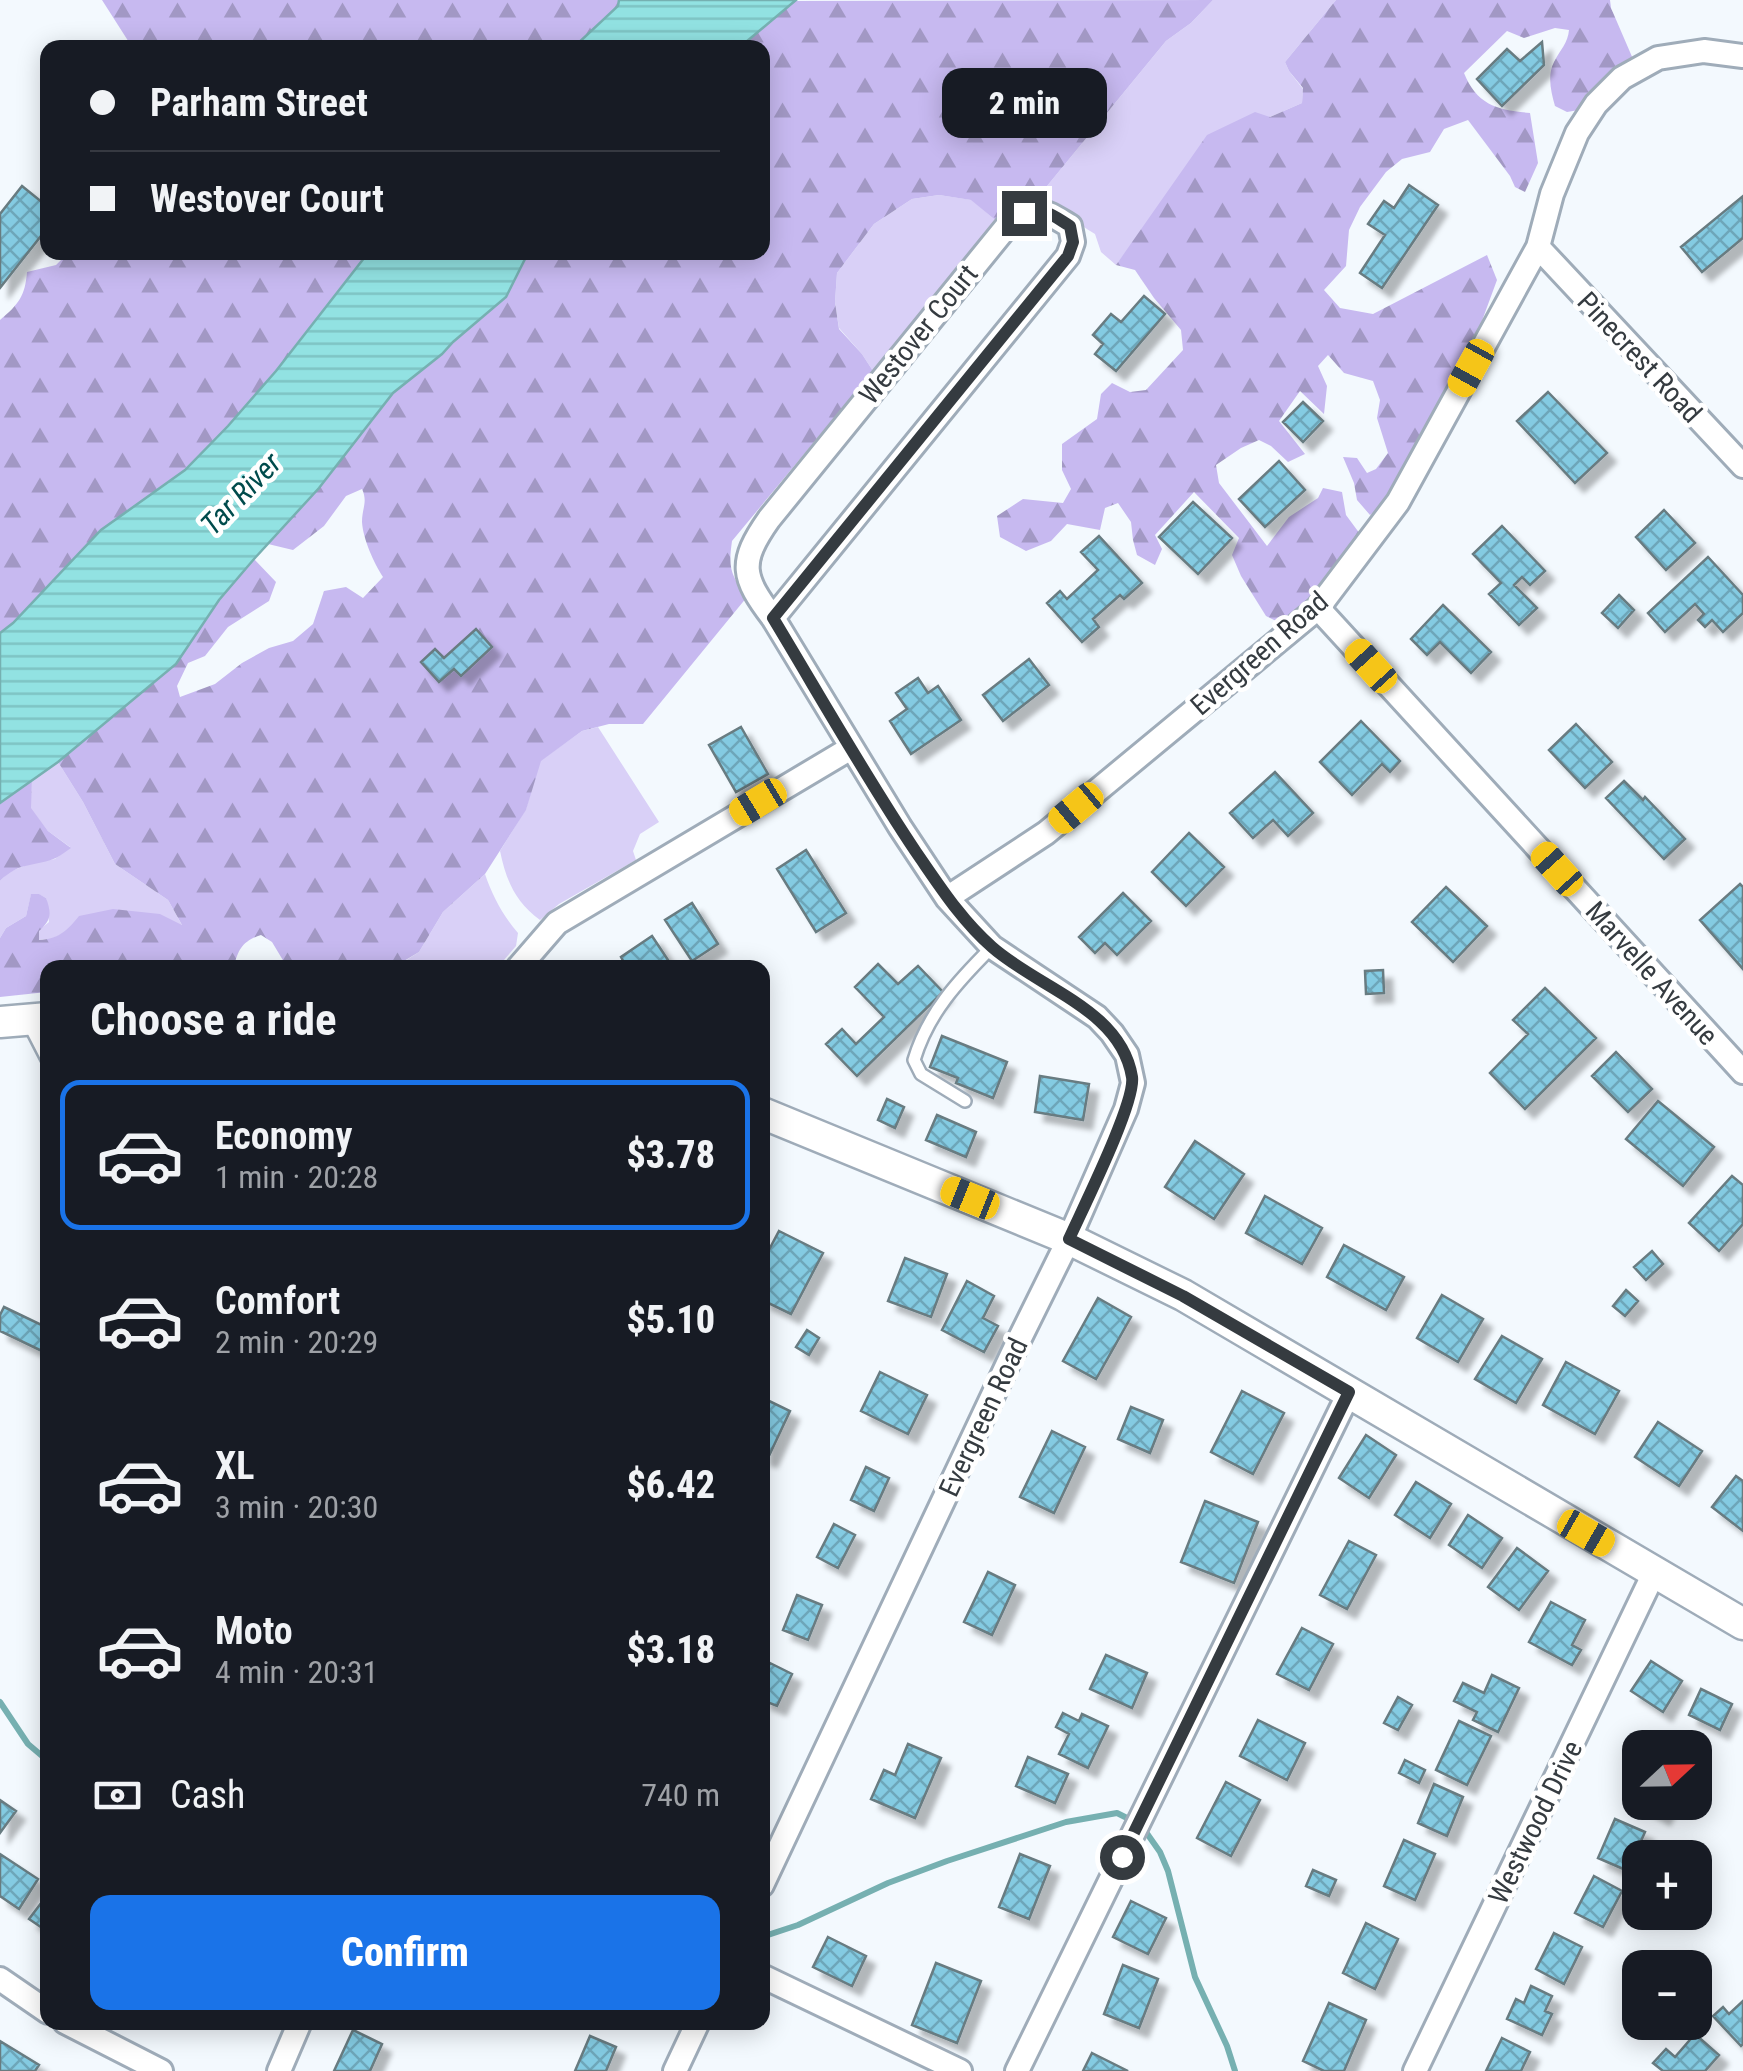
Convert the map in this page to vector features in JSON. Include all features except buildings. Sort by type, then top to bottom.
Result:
[{"type":"street","name":"Evergreen Road","points":[[947,898],[1046,833],[1318,608],[1398,502],[1538,247],[1552,194],[1577,134],[1596,104],[1622,78],[1658,58],[1704,51],[1743,56]]},
{"type":"street","name":"Westover Court","points":[[1038,210],[1070,226],[1073,242],[1068,256],[773,618],[753,592],[747,572],[758,533],[768,518],[1012,220],[1038,210]]},
{"type":"street","name":"Pinecrest Road","points":[[1538,247],[1743,466]]},
{"type":"street","name":"Marvelle Avenue","points":[[1318,608],[1743,1072]]},
{"type":"street","name":"Evergreen Road","points":[[770,1868],[1069,1239],[1126,1110],[1134,1082],[1127,1055],[1097,1017],[992,947],[947,898],[773,618]]},
{"type":"street","points":[[525,960],[557,924],[851,748]]},
{"type":"street","points":[[770,1117],[1069,1239],[1183,1296],[1654,1573],[1740,1618]]},
{"type":"street","points":[[1017,2071],[1349,1392]]},
{"type":"street","name":"Westwood Drive","points":[[1415,2071],[1654,1573]]},
{"type":"street","points":[[0,1979],[40,2006]]},
{"type":"street","points":[[770,1980],[960,2071]]},
{"type":"street","points":[[81,2030],[161,2071]]},
{"type":"street","points":[[279,2071],[297,2030]]},
{"type":"street","points":[[675,2071],[694,2030]]},
{"type":"lane","points":[[965,1101],[921,1074],[914,1060],[920,1038],[954,984],[992,947]]},
{"type":"lane","points":[[25,1020],[40,1047]]},
{"type":"shaded area","points":[[1213,0],[1336,0],[1285,62],[1303,89],[1302,103],[1270,117],[1131,245],[1116,265],[1101,252],[1095,234],[1038,197],[1166,41]]},
{"type":"shaded area","points":[[939,195],[972,200],[1003,222],[873,371],[839,328],[835,302],[837,273],[874,224],[912,199]]},
{"type":"shaded area","points":[[598,727],[659,822],[640,834],[633,851],[636,860],[559,904],[540,920],[513,890],[500,851],[526,809],[540,761],[582,731]]},
{"type":"shaded area","points":[[58,762],[115,864],[168,900],[183,927],[66,932],[38,940],[38,931],[49,922],[46,898],[38,894],[31,895],[26,916],[6,928],[0,938],[0,881],[9,872],[55,859],[70,847],[48,831],[30,808],[32,780]]},
{"type":"shaded area","points":[[485,874],[498,905],[518,933],[516,946],[504,960],[406,960],[419,952],[443,912]]},
{"type":"green space","points":[[102,0],[619,0],[582,40],[128,40]]},
{"type":"green space","points":[[1213,0],[1166,41],[1038,197],[1003,222],[971,200],[939,195],[912,199],[874,224],[837,273],[835,302],[839,329],[873,371],[732,541],[732,571],[747,597],[643,724],[609,724],[582,731],[541,761],[526,810],[485,874],[443,912],[419,952],[406,960],[283,960],[272,942],[261,935],[242,946],[236,960],[40,960],[40,993],[0,997],[0,938],[6,928],[26,916],[31,894],[46,898],[49,908],[39,940],[62,933],[79,916],[113,909],[160,914],[182,925],[168,900],[115,864],[58,762],[176,664],[219,600],[254,559],[276,582],[269,601],[228,627],[205,656],[188,663],[177,686],[180,697],[215,684],[269,648],[293,641],[313,624],[324,591],[346,587],[363,598],[383,577],[364,536],[362,489],[346,496],[324,526],[293,550],[268,544],[319,488],[393,393],[506,297],[524,260],[770,260],[770,40],[748,40],[795,1]]},
{"type":"green space","points":[[1336,0],[1610,0],[1633,59],[1579,110],[1567,112],[1555,106],[1550,78],[1569,30],[1555,28],[1524,38],[1507,31],[1464,73],[1475,92],[1490,104],[1530,113],[1538,163],[1525,192],[1515,187],[1468,120],[1444,129],[1430,152],[1402,159],[1386,172],[1360,207],[1349,230],[1346,266],[1324,290],[1340,308],[1373,314],[1487,255],[1497,280],[1476,337],[1394,498],[1370,515],[1357,500],[1343,457],[1357,458],[1367,473],[1376,469],[1388,453],[1377,418],[1380,400],[1373,381],[1344,373],[1328,355],[1318,366],[1327,386],[1324,414],[1300,391],[1279,421],[1305,454],[1288,462],[1259,440],[1216,465],[1219,483],[1267,546],[1289,517],[1318,498],[1323,488],[1342,492],[1346,515],[1360,534],[1326,583],[1284,625],[1266,616],[1241,576],[1232,555],[1239,538],[1194,492],[1155,535],[1162,549],[1155,565],[1137,555],[1131,522],[1118,503],[1105,508],[1100,530],[1067,524],[1051,541],[1026,551],[1000,537],[997,516],[1023,499],[1063,503],[1071,489],[1062,470],[1062,444],[1097,419],[1101,394],[1112,383],[1130,392],[1146,390],[1183,350],[1181,330],[1135,270],[1116,265],[1207,135],[1255,112],[1270,117],[1302,103],[1303,88],[1285,62]]},
{"type":"green space","points":[[61,260],[363,260],[228,426],[185,470],[101,530],[0,633],[0,320],[20,299],[27,272],[56,265]]},
{"type":"green space","points":[[32,780],[31,808],[48,831],[71,848],[56,858],[14,870],[0,881],[0,803]]},
{"type":"water","points":[[619,0],[796,0],[748,40],[582,40],[618,6]]},
{"type":"water","name":"Tar River","points":[[363,260],[524,260],[506,297],[393,393],[319,488],[219,600],[176,664],[58,762],[0,803],[0,633],[101,530],[185,470],[276,371]]},
{"type":"waterway","points":[[0,1702],[28,1744],[40,1754]]},
{"type":"waterway","points":[[770,1934],[947,1861],[1066,1822],[1117,1813],[1141,1825],[1160,1852],[1195,1977],[1235,2071]]},
{"type":"route","points":[[1024,213],[1048,212],[1070,226],[1073,242],[1068,256],[773,618],[947,898],[992,947],[1097,1017],[1127,1055],[1134,1082],[1126,1110],[1069,1239],[1183,1296],[1349,1392],[1122,1857]]}]
